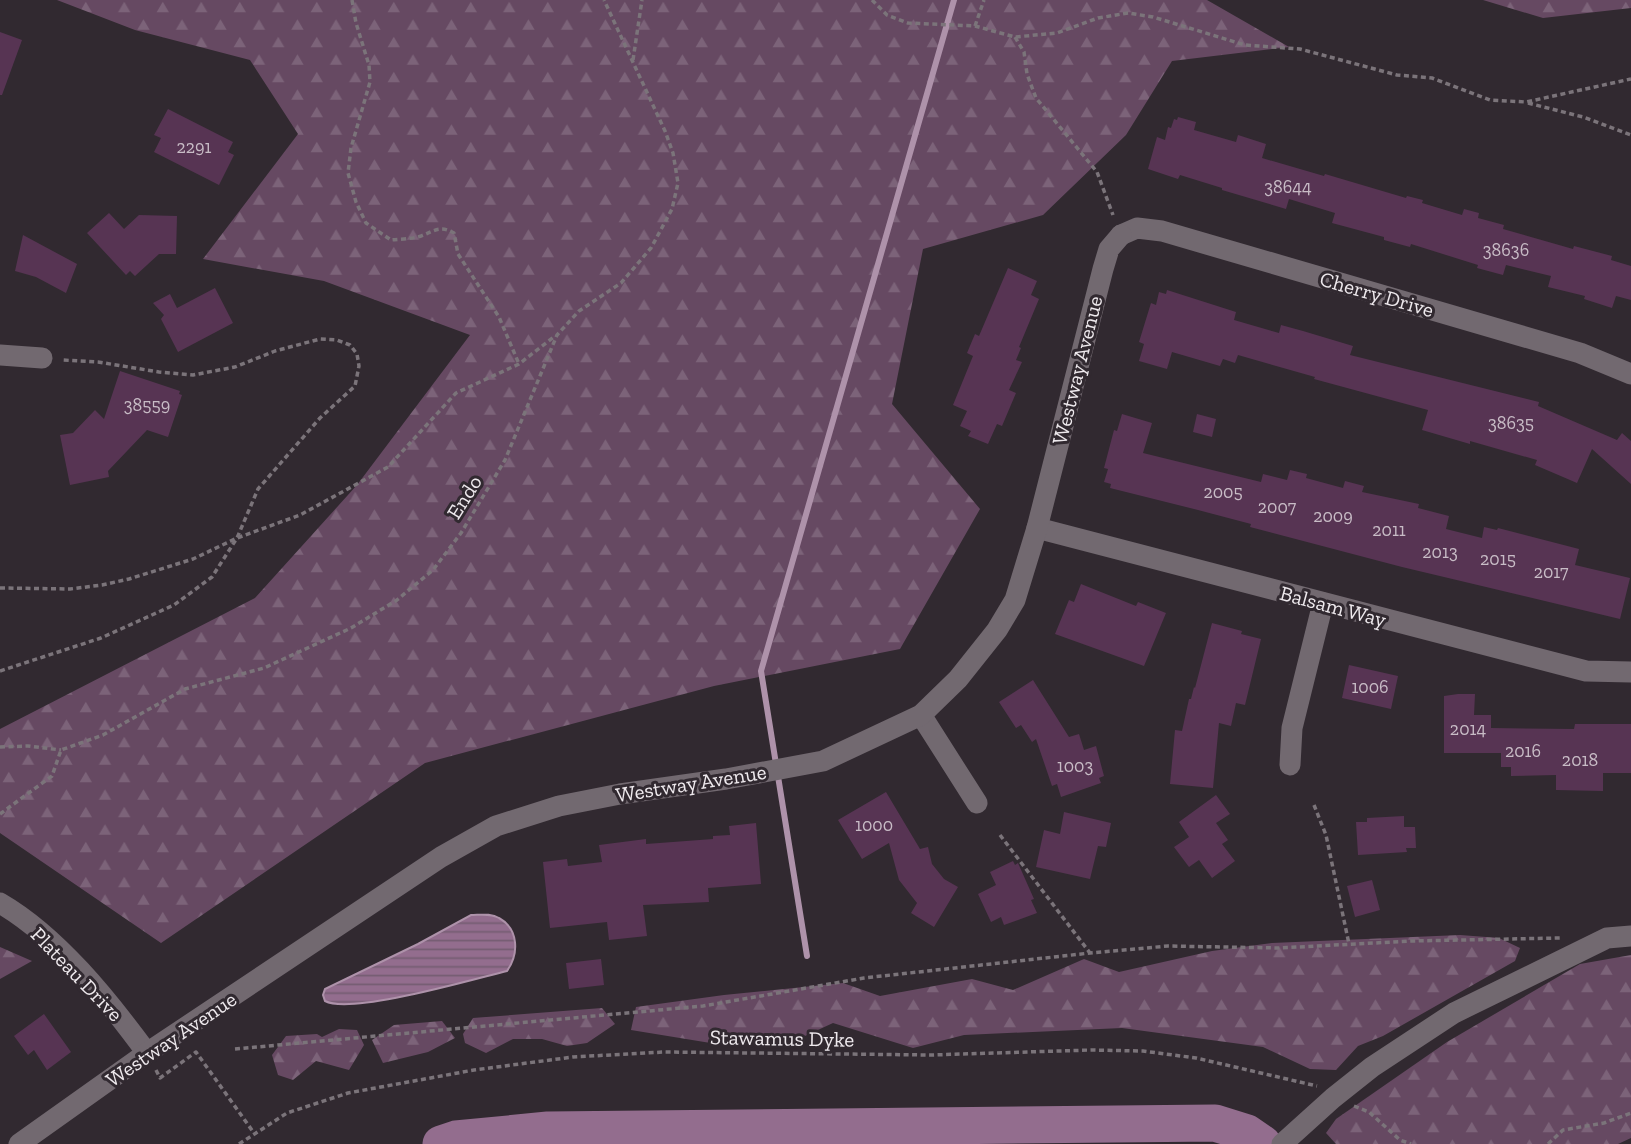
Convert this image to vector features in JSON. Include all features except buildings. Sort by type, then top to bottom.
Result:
[{"type":"street","name":"Cherry Drive","points":[[1121,235],[1138,228],[1162,231],[1580,353],[1631,374]]},
{"type":"street","name":"Westway Avenue","points":[[19,1144],[147,1053],[442,857],[496,827],[559,806],[823,761],[921,715],[958,679],[997,631],[1015,600],[1037,528],[1103,269],[1109,249],[1121,235]]},
{"type":"street","points":[[0,355],[42,359]]},
{"type":"street","name":"Balsam Way","points":[[1037,528],[1586,671],[1631,672]]},
{"type":"street","points":[[1290,765],[1292,728],[1323,603]]},
{"type":"street","points":[[921,715],[977,803]]},
{"type":"street","name":"Plateau Drive","points":[[0,902],[41,934],[87,979],[147,1053]]},
{"type":"street","points":[[1282,1144],[1372,1067],[1454,1013],[1607,938],[1631,936]]},
{"type":"path","points":[[352,0],[369,65],[370,82],[351,148],[348,173],[356,202],[366,223],[391,240],[419,237],[435,229],[445,228],[454,233],[458,254],[499,317],[519,364]]},
{"type":"path","name":"Endo","points":[[61,750],[103,734],[185,689],[264,668],[351,628],[397,600],[433,570],[461,533],[505,460],[557,335],[579,311],[621,283],[651,248],[672,209],[678,183],[673,153],[604,0]]},
{"type":"path","points":[[633,62],[642,0]]},
{"type":"path","points":[[872,0],[887,15],[908,23],[975,26],[1014,37],[1057,33],[1098,18],[1128,13],[1153,17],[1245,45],[1300,49],[1396,75],[1432,78],[1490,100],[1526,102],[1583,117],[1631,135]]},
{"type":"path","points":[[975,26],[984,0]]},
{"type":"path","points":[[1014,37],[1024,52],[1027,74],[1036,98],[1097,172],[1121,235]]},
{"type":"path","points":[[1526,102],[1631,79]]},
{"type":"path","points":[[0,588],[38,590],[102,585],[168,568],[237,538],[300,515],[388,467],[456,393],[519,364],[557,335]]},
{"type":"path","points":[[0,671],[101,638],[174,605],[212,577],[237,538],[258,489],[320,418],[355,386],[359,366],[357,354],[349,345],[337,340],[320,339],[275,351],[235,367],[193,375],[98,362],[42,359]]},
{"type":"path","points":[[0,747],[28,746],[61,750],[52,776],[0,814]]},
{"type":"path","points":[[1314,805],[1326,835],[1349,944]]},
{"type":"path","points":[[1000,835],[1090,953]]},
{"type":"path","points":[[234,1049],[703,1006],[864,978],[1168,946],[1279,948],[1567,938]]},
{"type":"path","name":"Stawamus Dyke","points":[[239,1144],[287,1113],[348,1093],[474,1070],[573,1057],[664,1052],[930,1055],[1091,1050],[1143,1051],[1196,1058],[1296,1079],[1317,1086],[1333,1098],[1369,1112],[1400,1140],[1411,1144]]},
{"type":"path","points":[[147,1053],[160,1078],[196,1052],[254,1133]]},
{"type":"path","points":[[1548,1144],[1563,1130],[1604,1123],[1631,1113]]},
{"type":"green space","points":[[57,0],[1207,0],[1289,47],[1172,61],[1126,135],[1043,215],[923,249],[892,404],[980,509],[900,649],[714,686],[425,763],[161,943],[0,833],[0,729],[255,598],[357,485],[470,335],[324,281],[203,259],[298,134],[250,60],[135,30]]},
{"type":"green space","points":[[1483,0],[1631,0],[1631,8],[1543,18]]},
{"type":"green space","points":[[1460,935],[1499,938],[1520,948],[1515,961],[1383,1036],[1358,1046],[1336,1070],[1310,1069],[1263,1047],[1122,1028],[964,1035],[913,1048],[833,1023],[794,1041],[735,1047],[631,1030],[636,1007],[724,995],[843,983],[880,996],[972,979],[1013,990],[1084,959],[1119,972],[1212,951],[1272,943]]},
{"type":"green space","points":[[0,947],[32,961],[0,979]]},
{"type":"green space","points":[[1631,955],[1631,1138],[1618,1144],[1336,1144],[1326,1133],[1336,1119],[1447,1042],[1580,964]]},
{"type":"green space","points":[[602,1008],[615,1024],[587,1043],[567,1046],[542,1039],[513,1039],[486,1053],[465,1043],[463,1034],[473,1018]]},
{"type":"green space","points":[[442,1021],[455,1038],[428,1052],[383,1063],[372,1040],[394,1025]]},
{"type":"green space","points":[[339,1029],[357,1030],[364,1045],[349,1070],[316,1061],[293,1080],[278,1075],[272,1055],[286,1036],[317,1034],[322,1037]]},
{"type":"shaded area","points":[[471,915],[496,916],[510,929],[515,950],[507,971],[385,1000],[339,1004],[325,1001],[325,989]]},
{"type":"waterway","points":[[807,956],[761,671],[954,0]]},
{"type":"waterway","points":[[441,1144],[456,1139],[548,1130],[1215,1123],[1247,1133],[1263,1144]]}]
